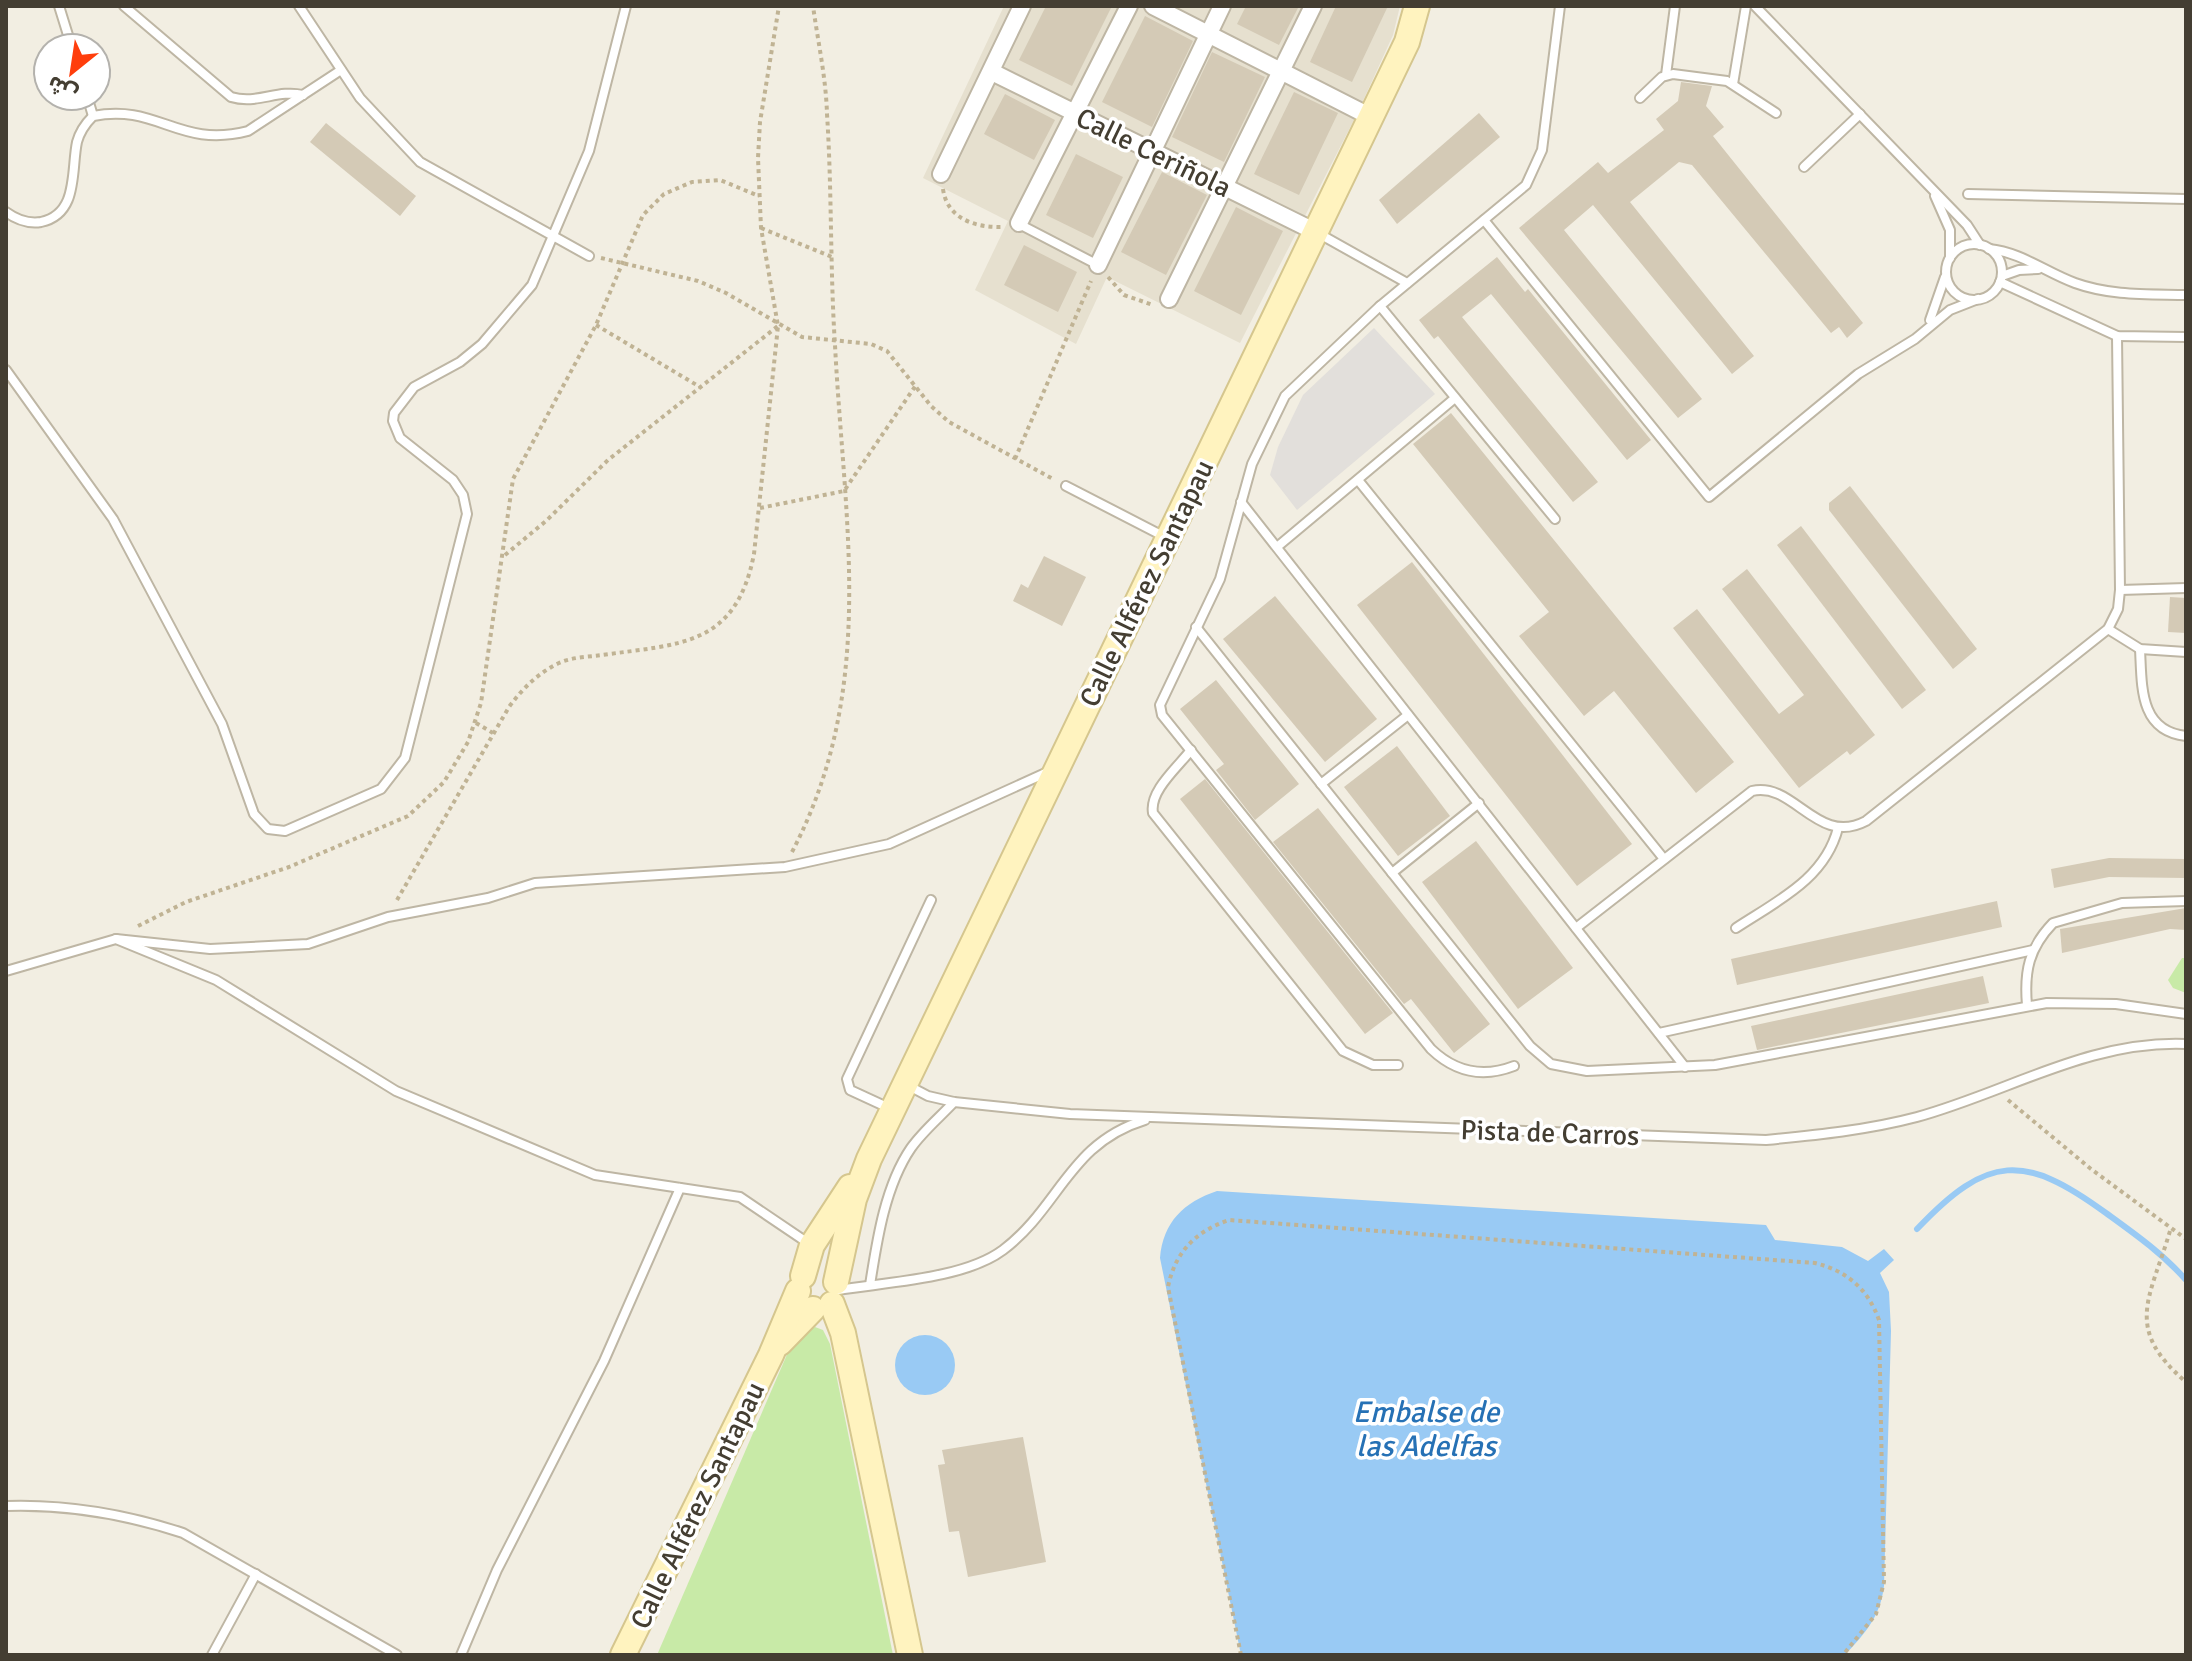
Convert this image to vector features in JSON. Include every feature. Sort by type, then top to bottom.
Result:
[{"type":"main road","name":"Calle Alférez Santapau","points":[[623,1655],[771,1355],[820,1292],[869,1159],[892,1109],[1407,42],[1417,6]]},
{"type":"main road","name":"Calle Alférez Santapau","points":[[820,1292],[812,1245],[869,1159]]},
{"type":"main road","points":[[820,1292],[843,1333],[910,1655]]},
{"type":"street","points":[[941,174],[1022,6]]},
{"type":"street","points":[[1019,223],[1129,6]]},
{"type":"street","points":[[1153,6],[1371,117]]},
{"type":"street","points":[[1098,265],[1222,6]]},
{"type":"street","points":[[1169,299],[1313,6]]},
{"type":"street","name":"Calle Ceriñola","points":[[992,72],[1316,232]]},
{"type":"lane","points":[[59,6],[67,32]]},
{"type":"lane","points":[[124,6],[231,97],[251,101],[283,93],[303,95]]},
{"type":"lane","points":[[299,6],[378,121],[420,162],[589,256]]},
{"type":"lane","points":[[6,370],[113,519],[222,724],[257,820],[268,829],[285,831],[381,789],[405,758],[467,514],[463,495],[453,480],[400,438],[393,421],[394,413],[414,387],[460,362],[503,324],[532,285],[589,151],[626,6]]},
{"type":"lane","points":[[1514,1066],[1489,1073],[1464,1070],[1431,1049],[1160,710],[1225,566],[1252,464],[1285,396],[1380,306],[1526,185],[1542,150],[1560,6]]},
{"type":"lane","points":[[1640,98],[1666,75],[1675,6]]},
{"type":"lane","points":[[1733,84],[1746,6]]},
{"type":"lane","points":[[1755,6],[2000,260],[2001,279]]},
{"type":"lane","points":[[93,116],[136,114],[184,133],[216,137],[248,131],[341,70]]},
{"type":"lane","points":[[1666,75],[1733,84],[1776,113]]},
{"type":"lane","points":[[92,112],[93,116]]},
{"type":"lane","points":[[1804,167],[1860,114]]},
{"type":"lane","points":[[6,212],[31,223],[49,219],[63,209],[71,193],[77,140],[93,116]]},
{"type":"lane","points":[[1931,188],[1950,230],[1951,287],[1963,297],[1978,299]]},
{"type":"lane","points":[[1968,194],[2186,199]]},
{"type":"lane","points":[[1484,220],[1709,497],[1858,374],[1915,339],[1950,310],[1987,296],[2001,279],[2038,269]]},
{"type":"lane","points":[[1019,223],[1098,265]]},
{"type":"lane","points":[[1316,232],[1407,283]]},
{"type":"lane","points":[[1926,329],[1937,309],[1949,261],[1958,249],[1985,247],[2016,254],[2038,269],[2116,294],[2186,295]]},
{"type":"lane","points":[[2001,279],[2117,336],[2186,337]]},
{"type":"lane","points":[[1380,306],[1555,519]]},
{"type":"lane","points":[[1576,928],[1746,794],[1760,789],[1838,828],[1866,821],[2108,629],[2118,609],[2120,590],[2117,336]]},
{"type":"lane","points":[[1277,547],[1455,398]]},
{"type":"lane","points":[[1358,480],[1664,859]]},
{"type":"lane","points":[[1066,486],[1168,539]]},
{"type":"lane","points":[[1241,502],[1685,1067]]},
{"type":"lane","points":[[2120,590],[2186,588]]},
{"type":"lane","points":[[1196,627],[1530,1046],[1551,1064],[1575,1071],[1715,1065],[2027,1005],[2116,1004],[2186,1014]]},
{"type":"lane","points":[[2108,629],[2140,649],[2186,652]]},
{"type":"lane","points":[[2140,649],[2143,696],[2148,714],[2161,728],[2186,736]]},
{"type":"lane","points":[[1321,784],[1408,715]]},
{"type":"lane","points":[[1191,750],[1151,803],[1153,813],[1343,1051],[1373,1065],[1398,1065]]},
{"type":"lane","points":[[6,971],[116,939],[210,949],[308,944],[388,917],[488,898],[535,883],[785,867],[889,844],[1058,767]]},
{"type":"lane","points":[[1392,873],[1479,803]]},
{"type":"lane","points":[[1736,928],[1813,876],[1828,856],[1838,828]]},
{"type":"lane","points":[[892,1109],[850,1090],[847,1079],[931,900]]},
{"type":"lane","points":[[2027,1005],[2025,977],[2033,950],[2053,923],[2122,903],[2186,901]]},
{"type":"lane","points":[[116,939],[216,980],[396,1091],[595,1175],[740,1197],[812,1245]]},
{"type":"lane","points":[[1659,1033],[2033,950]]},
{"type":"lane","name":"Pista de Carros","points":[[905,1084],[928,1096],[954,1102],[1153,1118],[1766,1140],[1820,1135],[1918,1117],[2114,1049],[2186,1044]]},
{"type":"lane","points":[[870,1285],[877,1243],[897,1174],[912,1146],[954,1102]]},
{"type":"lane","points":[[820,1292],[948,1271],[988,1259],[1017,1237],[1085,1152],[1112,1132],[1153,1118]]},
{"type":"lane","points":[[461,1655],[497,1570],[604,1361],[680,1188]]},
{"type":"lane","points":[[6,1506],[74,1507],[148,1521],[183,1533],[397,1655]]},
{"type":"lane","points":[[212,1655],[256,1574]]},
{"type":"path","points":[[388,917],[493,733],[524,688],[563,661],[670,645],[702,637],[733,608],[747,583],[759,508],[778,326],[761,228],[759,196],[760,122],[779,6]]},
{"type":"path","points":[[785,867],[824,779],[844,698],[851,624],[834,342],[827,111],[813,6]]},
{"type":"path","points":[[941,174],[945,197],[959,217],[984,227],[1019,223]]},
{"type":"path","points":[[116,939],[186,902],[289,867],[408,816],[444,782],[476,723],[505,555],[513,479],[596,325],[643,215],[678,186],[720,180],[759,196]]},
{"type":"path","points":[[761,228],[832,257]]},
{"type":"path","points":[[589,256],[621,261],[712,287],[802,337],[871,344],[887,351],[931,406],[949,422],[1066,486]]},
{"type":"path","points":[[1015,459],[1098,265],[1124,295],[1153,305],[1169,299]]},
{"type":"path","points":[[596,325],[700,387]]},
{"type":"path","points":[[505,555],[546,521],[608,460],[778,326]]},
{"type":"path","points":[[759,508],[844,491],[916,385]]},
{"type":"path","points":[[476,723],[493,733]]},
{"type":"path","points":[[1992,1089],[2170,1230],[2186,1239]]},
{"type":"path","points":[[1241,1655],[1168,1287],[1175,1262],[1190,1242],[1202,1232],[1229,1220],[1815,1263],[1849,1277],[1868,1296],[1879,1320],[1884,1582],[1876,1614],[1843,1655]]},
{"type":"path","points":[[2170,1230],[2147,1305],[2147,1331],[2161,1360],[2186,1382]]},
{"type":"shaded area","points":[[1004,6],[1400,6],[1393,35],[1357,114],[1240,343],[1107,277],[1076,344],[975,290],[1008,221],[923,178]]},
{"type":"shaded area","points":[[1374,328],[1435,394],[1297,510],[1270,475],[1278,447],[1303,395]]},
{"type":"green space","points":[[2182,958],[2186,958],[2186,993],[2173,988],[2168,980]]},
{"type":"green space","points":[[815,1327],[823,1330],[830,1344],[893,1655],[657,1655],[792,1343]]},
{"type":"water","name":"Embalse de las Adelfas","points":[[1217,1191],[1766,1225],[1775,1240],[1842,1247],[1868,1261],[1884,1249],[1894,1260],[1880,1273],[1889,1292],[1891,1331],[1884,1586],[1871,1624],[1845,1655],[1241,1655],[1160,1258],[1166,1234],[1177,1215],[1195,1201]]},
{"type":"water","points":[[925,1335],[946,1344],[955,1365],[946,1386],[925,1395],[904,1386],[895,1365],[904,1344]]},
{"type":"building","points":[[1046,6],[1112,6],[1072,86],[1019,60]]},
{"type":"building","points":[[1246,6],[1299,6],[1279,45],[1237,24]]},
{"type":"building","points":[[1336,6],[1388,6],[1352,82],[1310,62]]},
{"type":"building","points":[[1145,16],[1193,41],[1152,127],[1102,102]]},
{"type":"building","points":[[1212,52],[1265,77],[1224,162],[1172,137]]},
{"type":"building","points":[[1681,82],[1712,86],[1706,106],[1724,127],[1713,136],[1863,323],[1847,338],[1839,327],[1831,333],[1692,165],[1679,162],[1630,202],[1754,356],[1732,374],[1593,205],[1564,230],[1702,399],[1678,418],[1519,228],[1598,162],[1608,173],[1664,130],[1656,119],[1678,101]]},
{"type":"building","points":[[1294,92],[1338,113],[1299,195],[1254,174]]},
{"type":"building","points":[[1005,94],[1055,120],[1034,160],[984,134]]},
{"type":"building","points":[[1479,113],[1500,137],[1397,224],[1379,200]]},
{"type":"building","points":[[326,123],[416,196],[400,216],[310,142]]},
{"type":"building","points":[[1076,154],[1123,177],[1093,238],[1046,215]]},
{"type":"building","points":[[1162,172],[1207,195],[1166,275],[1121,252]]},
{"type":"building","points":[[1236,207],[1283,231],[1241,315],[1194,291]]},
{"type":"building","points":[[1024,245],[1077,272],[1058,312],[1004,285]]},
{"type":"building","points":[[1497,257],[1525,292],[1528,289],[1651,440],[1627,460],[1491,294],[1462,317],[1598,482],[1573,502],[1438,336],[1434,339],[1419,320]]},
{"type":"building","points":[[1451,413],[1734,762],[1696,793],[1614,691],[1584,716],[1519,636],[1549,612],[1413,444]]},
{"type":"building","points":[[1850,486],[1977,649],[1953,669],[1829,510],[1829,503]]},
{"type":"building","points":[[1801,526],[1926,690],[1902,709],[1777,545]]},
{"type":"building","points":[[1044,556],[1086,577],[1062,626],[1013,601],[1021,584],[1028,588]]},
{"type":"building","points":[[1412,562],[1632,844],[1577,886],[1357,605]]},
{"type":"building","points":[[1747,569],[1875,735],[1850,755],[1847,751],[1799,788],[1673,628],[1697,609],[1779,714],[1804,695],[1722,589]]},
{"type":"building","points":[[1275,596],[1377,719],[1325,762],[1223,639]]},
{"type":"building","points":[[2170,597],[2186,598],[2186,633],[2168,632]]},
{"type":"building","points":[[1216,680],[1299,784],[1255,820],[1216,770],[1224,764],[1180,709]]},
{"type":"building","points":[[1397,746],[1450,816],[1398,856],[1344,787]]},
{"type":"building","points":[[1205,779],[1393,1013],[1365,1034],[1180,799]]},
{"type":"building","points":[[1318,808],[1490,1024],[1454,1053],[1411,999],[1404,1004],[1273,842]]},
{"type":"building","points":[[1476,841],[1573,968],[1518,1009],[1422,882]]},
{"type":"building","points":[[2109,858],[2186,859],[2186,878],[2109,877],[2054,888],[2051,869]]},
{"type":"building","points":[[1997,901],[2002,927],[1737,985],[1731,959]]},
{"type":"building","points":[[2186,908],[2186,930],[2170,929],[2062,953],[2060,929]]},
{"type":"building","points":[[1983,976],[1989,1003],[1757,1050],[1751,1026]]},
{"type":"building","points":[[1023,1437],[1046,1562],[968,1577],[959,1531],[949,1532],[938,1465],[945,1464],[942,1450]]},
{"type":"waterway","points":[[1917,1229],[1942,1204],[1986,1175],[2007,1170],[2029,1172],[2077,1193],[2138,1236],[2186,1280]]}]
